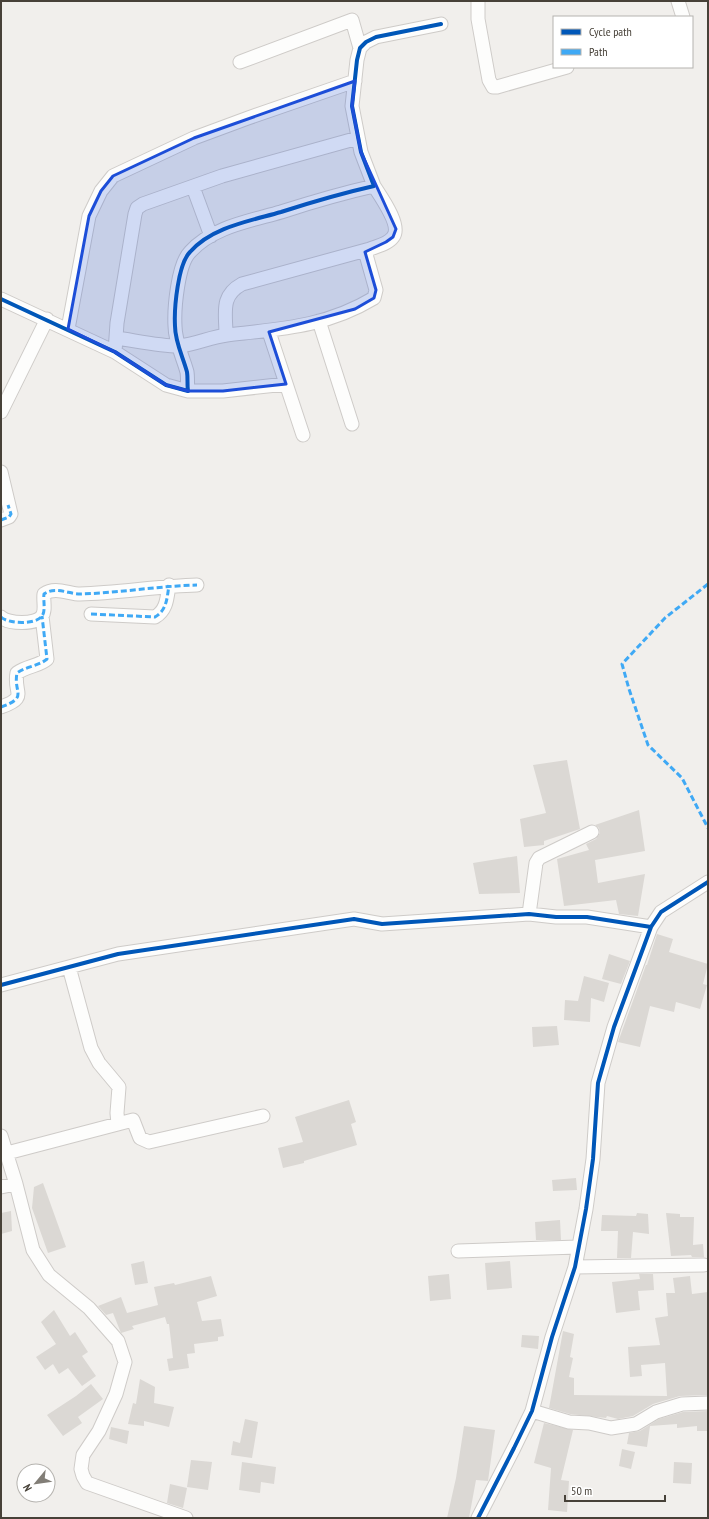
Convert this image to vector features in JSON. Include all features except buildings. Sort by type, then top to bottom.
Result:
[{"type":"street","points":[[478,1],[478,19],[488,80],[493,87],[564,68]]},
{"type":"street","points":[[678,1],[683,16]]},
{"type":"street","points":[[226,335],[227,296],[232,289],[242,284],[365,251],[386,242],[393,237],[396,228],[391,215],[374,186],[361,152],[358,138],[352,106],[360,48],[352,20],[240,62]]},
{"type":"street","points":[[360,48],[366,42],[376,37],[441,24]]},
{"type":"street","points":[[68,329],[89,216],[100,191],[113,176],[194,138],[255,115],[355,81]]},
{"type":"street","points":[[115,352],[132,229],[137,208],[143,204],[222,176],[358,138]]},
{"type":"street","points":[[188,391],[187,374],[178,346],[174,325],[176,302],[183,264],[189,252],[211,236],[229,227],[344,192],[374,186]]},
{"type":"street","points":[[193,187],[211,236]]},
{"type":"street","points":[[116,338],[178,346],[226,335],[269,332],[305,325],[355,309],[374,298],[376,290],[365,251]]},
{"type":"street","points":[[1,298],[115,352],[166,385],[188,391],[223,391],[286,384]]},
{"type":"street","points":[[1,412],[47,319]]},
{"type":"street","points":[[319,321],[352,424]]},
{"type":"street","points":[[269,332],[303,435]]},
{"type":"street","points":[[1,472],[11,514],[9,517],[1,520]]},
{"type":"street","points":[[91,614],[155,617],[162,613],[165,607],[169,585]]},
{"type":"street","points":[[1,706],[14,702],[17,697],[17,673],[47,659],[42,616],[44,613],[44,597],[47,592],[58,590],[79,594],[169,585],[197,585]]},
{"type":"street","points":[[1,617],[9,622],[32,621],[42,616]]},
{"type":"street","points":[[529,914],[536,862],[539,858],[592,832]]},
{"type":"street","points":[[478,1518],[532,1410],[552,1337],[575,1266],[586,1209],[593,1159],[598,1082],[614,1026],[651,926],[661,912],[708,882]]},
{"type":"street","points":[[1,986],[125,953],[349,920],[382,924],[529,914],[556,917],[587,917],[651,926]]},
{"type":"street","points":[[69,967],[91,1048],[99,1062],[119,1087],[116,1112],[118,1124]]},
{"type":"street","points":[[7,1153],[118,1124],[135,1121],[140,1138],[149,1142],[263,1116]]},
{"type":"street","points":[[1,1136],[16,1184],[33,1250],[49,1275],[89,1308],[118,1341],[125,1362],[116,1394],[99,1432],[83,1455],[81,1469],[83,1476],[88,1483],[186,1518]]},
{"type":"street","points":[[1,1187],[16,1184]]},
{"type":"street","points":[[458,1251],[578,1247]]},
{"type":"street","points":[[575,1266],[704,1265]]},
{"type":"street","points":[[532,1410],[569,1422],[589,1423],[611,1428],[636,1424],[656,1412],[682,1404],[708,1403]]},
{"type":"highlighted area","points":[[355,81],[352,106],[361,152],[396,229],[393,237],[365,252],[376,290],[374,298],[355,309],[269,332],[286,384],[223,391],[188,391],[166,385],[115,352],[68,329],[89,216],[101,191],[113,176],[194,138]]},
{"type":"marked path","points":[[1,520],[9,517],[11,514],[8,505]]},
{"type":"marked path","points":[[708,584],[665,618],[622,664],[648,745],[682,778],[708,828]]},
{"type":"marked path","points":[[91,614],[155,617],[164,607],[169,585]]},
{"type":"marked path","points":[[1,617],[15,622],[28,622],[39,619],[44,611],[44,594],[57,590],[80,594],[197,585]]},
{"type":"marked path","points":[[1,707],[15,700],[17,697],[17,673],[47,659],[42,616]]},
{"type":"cycle path","points":[[1,299],[115,352],[166,385],[188,391],[187,372],[176,338],[175,318],[176,298],[182,266],[190,252],[209,236],[232,226],[374,186],[361,152],[352,106],[357,60],[360,48],[366,42],[376,37],[441,24]]},
{"type":"cycle path","points":[[478,1518],[532,1411],[552,1337],[575,1267],[586,1209],[593,1159],[598,1083],[614,1027],[651,927],[661,912],[708,882]]},
{"type":"cycle path","points":[[1,985],[118,954],[354,919],[382,924],[529,914],[556,917],[587,917],[651,927]]}]
